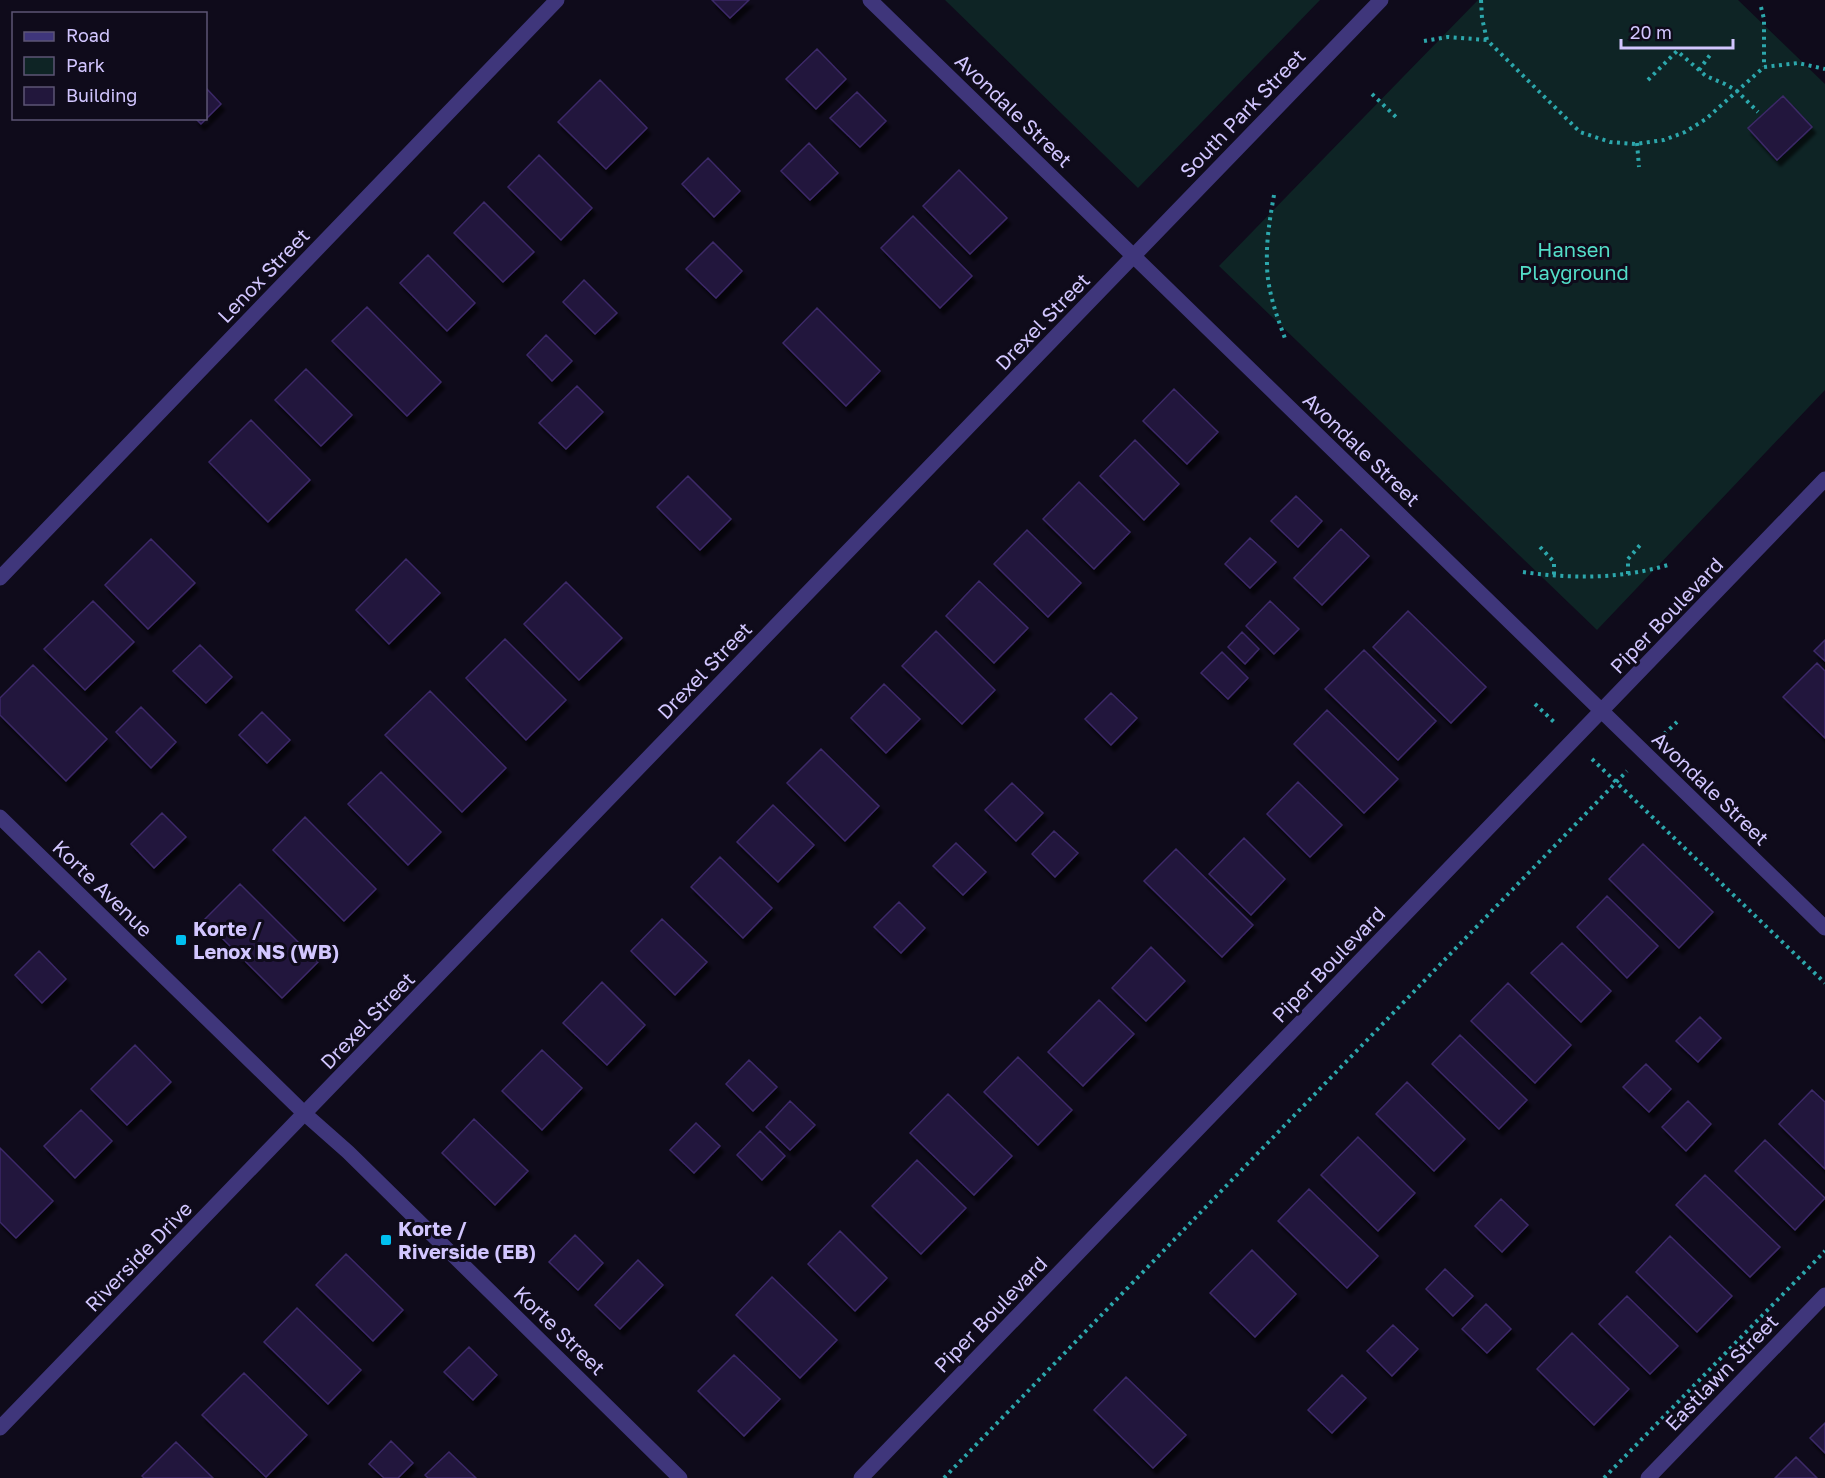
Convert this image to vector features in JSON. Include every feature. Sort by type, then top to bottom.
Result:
[{"type":"street","name":"Lenox Street","points":[[0,578],[557,0]]},
{"type":"street","name":"Avondale Street","points":[[870,0],[1825,928]]},
{"type":"street","name":"South Park Street","points":[[1134,256],[1381,0]]},
{"type":"street","name":"Drexel Street","points":[[305,1114],[1134,256]]},
{"type":"street","name":"Piper Boulevard","points":[[861,1478],[1825,479]]},
{"type":"street","name":"Korte Avenue","points":[[0,817],[305,1114]]},
{"type":"street","name":"Riverside Drive","points":[[0,1428],[305,1114]]},
{"type":"street","name":"Korte Street","points":[[305,1114],[348,1152],[680,1478]]},
{"type":"street","name":"Eastlawn Street","points":[[1648,1478],[1825,1295]]},
{"type":"path","points":[[1481,0],[1487,40],[1580,132],[1610,142],[1637,143],[1664,140],[1685,132],[1706,119],[1764,67],[1798,63],[1825,69]]},
{"type":"path","points":[[1761,7],[1764,19],[1764,67]]},
{"type":"path","points":[[1424,41],[1448,36],[1487,40]]},
{"type":"path","points":[[1648,80],[1677,51],[1699,70],[1737,91],[1758,112]]},
{"type":"path","points":[[1699,70],[1710,55]]},
{"type":"path","points":[[1372,94],[1398,119]]},
{"type":"path","points":[[1637,143],[1639,166]]},
{"type":"path","points":[[1274,195],[1269,226],[1267,266],[1274,306],[1286,341]]},
{"type":"path","points":[[1629,574],[1628,559],[1641,544]]},
{"type":"path","points":[[1540,547],[1554,562],[1554,576]]},
{"type":"path","points":[[1523,572],[1599,578],[1668,566]]},
{"type":"path","points":[[1535,704],[1825,983]]},
{"type":"path","points":[[944,1478],[1616,782],[1677,722]]},
{"type":"path","points":[[1604,1478],[1825,1251]]},
{"type":"green space","points":[[945,0],[1320,0],[1138,188]]},
{"type":"green space","name":"Hansen Playground","points":[[1478,0],[1738,0],[1825,84],[1825,390],[1597,630],[1219,266]]},
{"type":"building","points":[[712,0],[749,0],[730,18]]},
{"type":"building","points":[[817,49],[846,79],[816,109],[786,79]]},
{"type":"building","points":[[600,80],[647,128],[606,169],[558,122]]},
{"type":"building","points":[[207,89],[221,104],[207,118]]},
{"type":"building","points":[[857,92],[886,121],[860,147],[830,118]]},
{"type":"building","points":[[1783,96],[1812,127],[1777,160],[1748,128]]},
{"type":"building","points":[[809,143],[838,173],[810,200],[781,171]]},
{"type":"building","points":[[539,155],[592,208],[561,240],[508,187]]},
{"type":"building","points":[[708,158],[740,191],[714,217],[682,184]]},
{"type":"building","points":[[959,170],[1007,218],[970,254],[923,206]]},
{"type":"building","points":[[484,202],[534,252],[503,282],[454,233]]},
{"type":"building","points":[[913,216],[972,276],[940,308],[881,248]]},
{"type":"building","points":[[713,242],[742,271],[716,298],[686,269]]},
{"type":"building","points":[[428,255],[475,303],[447,331],[400,283]]},
{"type":"building","points":[[584,280],[617,313],[595,334],[563,302]]},
{"type":"building","points":[[367,307],[441,382],[407,416],[332,341]]},
{"type":"building","points":[[817,308],[880,371],[846,406],[783,343]]},
{"type":"building","points":[[546,335],[572,361],[552,381],[527,355]]},
{"type":"building","points":[[306,369],[352,415],[321,446],[275,400]]},
{"type":"building","points":[[577,386],[603,412],[566,449],[539,423]]},
{"type":"building","points":[[1174,389],[1218,432],[1187,464],[1143,421]]},
{"type":"building","points":[[251,420],[310,480],[268,522],[209,462]]},
{"type":"building","points":[[1135,440],[1179,484],[1144,520],[1100,476]]},
{"type":"building","points":[[688,476],[731,519],[700,550],[657,507]]},
{"type":"building","points":[[1079,482],[1130,532],[1094,569],[1043,519]]},
{"type":"building","points":[[1296,496],[1322,521],[1298,547],[1271,521]]},
{"type":"building","points":[[1341,529],[1369,556],[1322,605],[1294,578]]},
{"type":"building","points":[[1027,530],[1081,583],[1048,617],[994,564]]},
{"type":"building","points":[[1250,538],[1276,562],[1250,588],[1225,564]]},
{"type":"building","points":[[151,539],[195,583],[148,629],[105,585]]},
{"type":"building","points":[[406,559],[440,593],[389,644],[356,610]]},
{"type":"building","points":[[979,581],[1028,628],[994,663],[946,616]]},
{"type":"building","points":[[566,582],[622,638],[579,680],[524,624]]},
{"type":"building","points":[[93,601],[134,642],[85,690],[44,649]]},
{"type":"building","points":[[1270,601],[1299,629],[1274,654],[1246,626]]},
{"type":"building","points":[[1408,611],[1486,687],[1451,723],[1373,647]]},
{"type":"building","points":[[936,631],[995,690],[962,724],[902,666]]},
{"type":"building","points":[[1242,632],[1259,649],[1245,664],[1228,647]]},
{"type":"building","points":[[505,639],[566,700],[526,740],[466,678]]},
{"type":"building","points":[[1825,640],[1825,661],[1814,651]]},
{"type":"building","points":[[200,645],[232,677],[206,703],[173,671]]},
{"type":"building","points":[[1364,650],[1436,721],[1398,760],[1325,689]]},
{"type":"building","points":[[1222,652],[1248,678],[1228,699],[1201,673]]},
{"type":"building","points":[[1817,663],[1825,671],[1825,738],[1783,697]]},
{"type":"building","points":[[33,665],[107,739],[66,781],[0,715],[0,698]]},
{"type":"building","points":[[884,684],[920,719],[886,753],[851,718]]},
{"type":"building","points":[[430,691],[506,768],[462,812],[385,735]]},
{"type":"building","points":[[1111,693],[1137,718],[1111,745],[1085,719]]},
{"type":"building","points":[[141,707],[176,742],[151,768],[116,732]]},
{"type":"building","points":[[1327,710],[1398,779],[1364,813],[1294,744]]},
{"type":"building","points":[[262,712],[290,740],[267,763],[239,735]]},
{"type":"building","points":[[821,749],[879,806],[845,841],[787,783]]},
{"type":"building","points":[[381,772],[441,832],[408,865],[348,804]]},
{"type":"building","points":[[1298,782],[1342,825],[1310,857],[1267,814]]},
{"type":"building","points":[[1012,783],[1043,813],[1016,841],[985,810]]},
{"type":"building","points":[[773,805],[814,845],[778,882],[737,842]]},
{"type":"building","points":[[162,813],[186,837],[154,868],[131,844]]},
{"type":"building","points":[[305,817],[376,889],[344,921],[273,850]]},
{"type":"building","points":[[1054,831],[1078,853],[1055,877],[1032,854]]},
{"type":"building","points":[[1244,838],[1285,879],[1251,915],[1209,874]]},
{"type":"building","points":[[956,843],[986,872],[963,895],[933,866]]},
{"type":"building","points":[[1643,844],[1713,912],[1679,948],[1609,879]]},
{"type":"building","points":[[1176,849],[1253,925],[1222,957],[1144,881]]},
{"type":"building","points":[[720,857],[772,908],[743,938],[691,887]]},
{"type":"building","points":[[240,884],[318,962],[282,998],[204,920]]},
{"type":"building","points":[[1607,896],[1658,946],[1627,978],[1577,927]]},
{"type":"building","points":[[899,902],[925,928],[901,953],[874,927]]},
{"type":"building","points":[[662,919],[707,962],[675,995],[631,951]]},
{"type":"building","points":[[1562,943],[1611,991],[1581,1022],[1531,973]]},
{"type":"building","points":[[1151,947],[1185,981],[1146,1021],[1112,988]]},
{"type":"building","points":[[39,951],[66,979],[42,1003],[15,975]]},
{"type":"building","points":[[602,982],[645,1025],[607,1065],[563,1023]]},
{"type":"building","points":[[1508,983],[1571,1045],[1535,1083],[1471,1021]]},
{"type":"building","points":[[1099,1000],[1134,1034],[1083,1086],[1048,1052]]},
{"type":"building","points":[[1700,1017],[1721,1038],[1698,1062],[1676,1041]]},
{"type":"building","points":[[1460,1035],[1527,1100],[1499,1129],[1432,1064]]},
{"type":"building","points":[[135,1045],[171,1082],[127,1125],[91,1089]]},
{"type":"building","points":[[542,1050],[582,1088],[542,1130],[502,1091]]},
{"type":"building","points":[[1018,1057],[1072,1110],[1038,1145],[984,1092]]},
{"type":"building","points":[[749,1060],[777,1087],[753,1111],[726,1084]]},
{"type":"building","points":[[1646,1064],[1671,1089],[1649,1112],[1623,1087]]},
{"type":"building","points":[[1407,1082],[1465,1139],[1434,1171],[1376,1114]]},
{"type":"building","points":[[1812,1090],[1825,1102],[1825,1169],[1779,1124]]},
{"type":"building","points":[[948,1094],[1012,1156],[974,1195],[910,1133]]},
{"type":"building","points":[[790,1101],[815,1125],[790,1150],[766,1127]]},
{"type":"building","points":[[1688,1101],[1711,1124],[1686,1151],[1662,1127]]},
{"type":"building","points":[[81,1110],[112,1141],[75,1178],[44,1146]]},
{"type":"building","points":[[474,1119],[528,1171],[495,1205],[442,1153]]},
{"type":"building","points":[[696,1123],[720,1146],[694,1173],[670,1150]]},
{"type":"building","points":[[760,1131],[785,1156],[762,1180],[737,1155]]},
{"type":"building","points":[[1358,1137],[1415,1193],[1378,1231],[1321,1175]]},
{"type":"building","points":[[1765,1140],[1825,1198],[1795,1230],[1735,1171]]},
{"type":"building","points":[[0,1148],[53,1201],[16,1238],[0,1222]]},
{"type":"building","points":[[917,1160],[966,1208],[921,1254],[872,1206]]},
{"type":"building","points":[[1705,1175],[1780,1247],[1750,1277],[1676,1205]]},
{"type":"building","points":[[1309,1189],[1378,1256],[1347,1288],[1278,1221]]},
{"type":"building","points":[[1501,1199],[1528,1225],[1502,1252],[1475,1226]]},
{"type":"building","points":[[840,1231],[887,1278],[855,1311],[808,1264]]},
{"type":"building","points":[[575,1235],[603,1263],[578,1290],[549,1262]]},
{"type":"building","points":[[1670,1236],[1732,1296],[1697,1332],[1636,1272]]},
{"type":"building","points":[[1252,1250],[1296,1294],[1255,1337],[1210,1293]]},
{"type":"building","points":[[346,1254],[403,1310],[373,1341],[316,1285]]},
{"type":"building","points":[[638,1260],[663,1285],[620,1329],[595,1305]]},
{"type":"building","points":[[1445,1269],[1473,1296],[1453,1316],[1426,1289]]},
{"type":"building","points":[[772,1277],[837,1340],[800,1378],[736,1315]]},
{"type":"building","points":[[1627,1296],[1678,1346],[1650,1374],[1599,1324]]},
{"type":"building","points":[[1486,1304],[1511,1329],[1487,1353],[1462,1329]]},
{"type":"building","points":[[297,1308],[361,1370],[328,1404],[264,1342]]},
{"type":"building","points":[[1393,1325],[1418,1349],[1392,1376],[1367,1351]]},
{"type":"building","points":[[1572,1333],[1629,1389],[1594,1425],[1537,1369]]},
{"type":"building","points":[[469,1347],[497,1375],[473,1400],[444,1372]]},
{"type":"building","points":[[734,1355],[780,1399],[744,1436],[698,1391]]},
{"type":"building","points":[[244,1373],[307,1435],[266,1477],[202,1415]]},
{"type":"building","points":[[1342,1375],[1366,1398],[1332,1433],[1308,1410]]},
{"type":"building","points":[[1126,1377],[1186,1435],[1153,1468],[1094,1410]]},
{"type":"building","points":[[1825,1423],[1825,1453],[1810,1438]]},
{"type":"building","points":[[391,1441],[413,1463],[398,1478],[384,1478],[369,1464]]},
{"type":"building","points":[[176,1442],[213,1478],[144,1478],[142,1476]]},
{"type":"building","points":[[449,1452],[476,1478],[428,1478],[425,1475]]},
{"type":"building","points":[[1796,1457],[1817,1478],[1775,1478]]},
{"type":"place","name":"Korte / Lenox NS (WB)","points":[[181,940]]},
{"type":"place","name":"Korte / Riverside (EB)","points":[[386,1240]]}]
